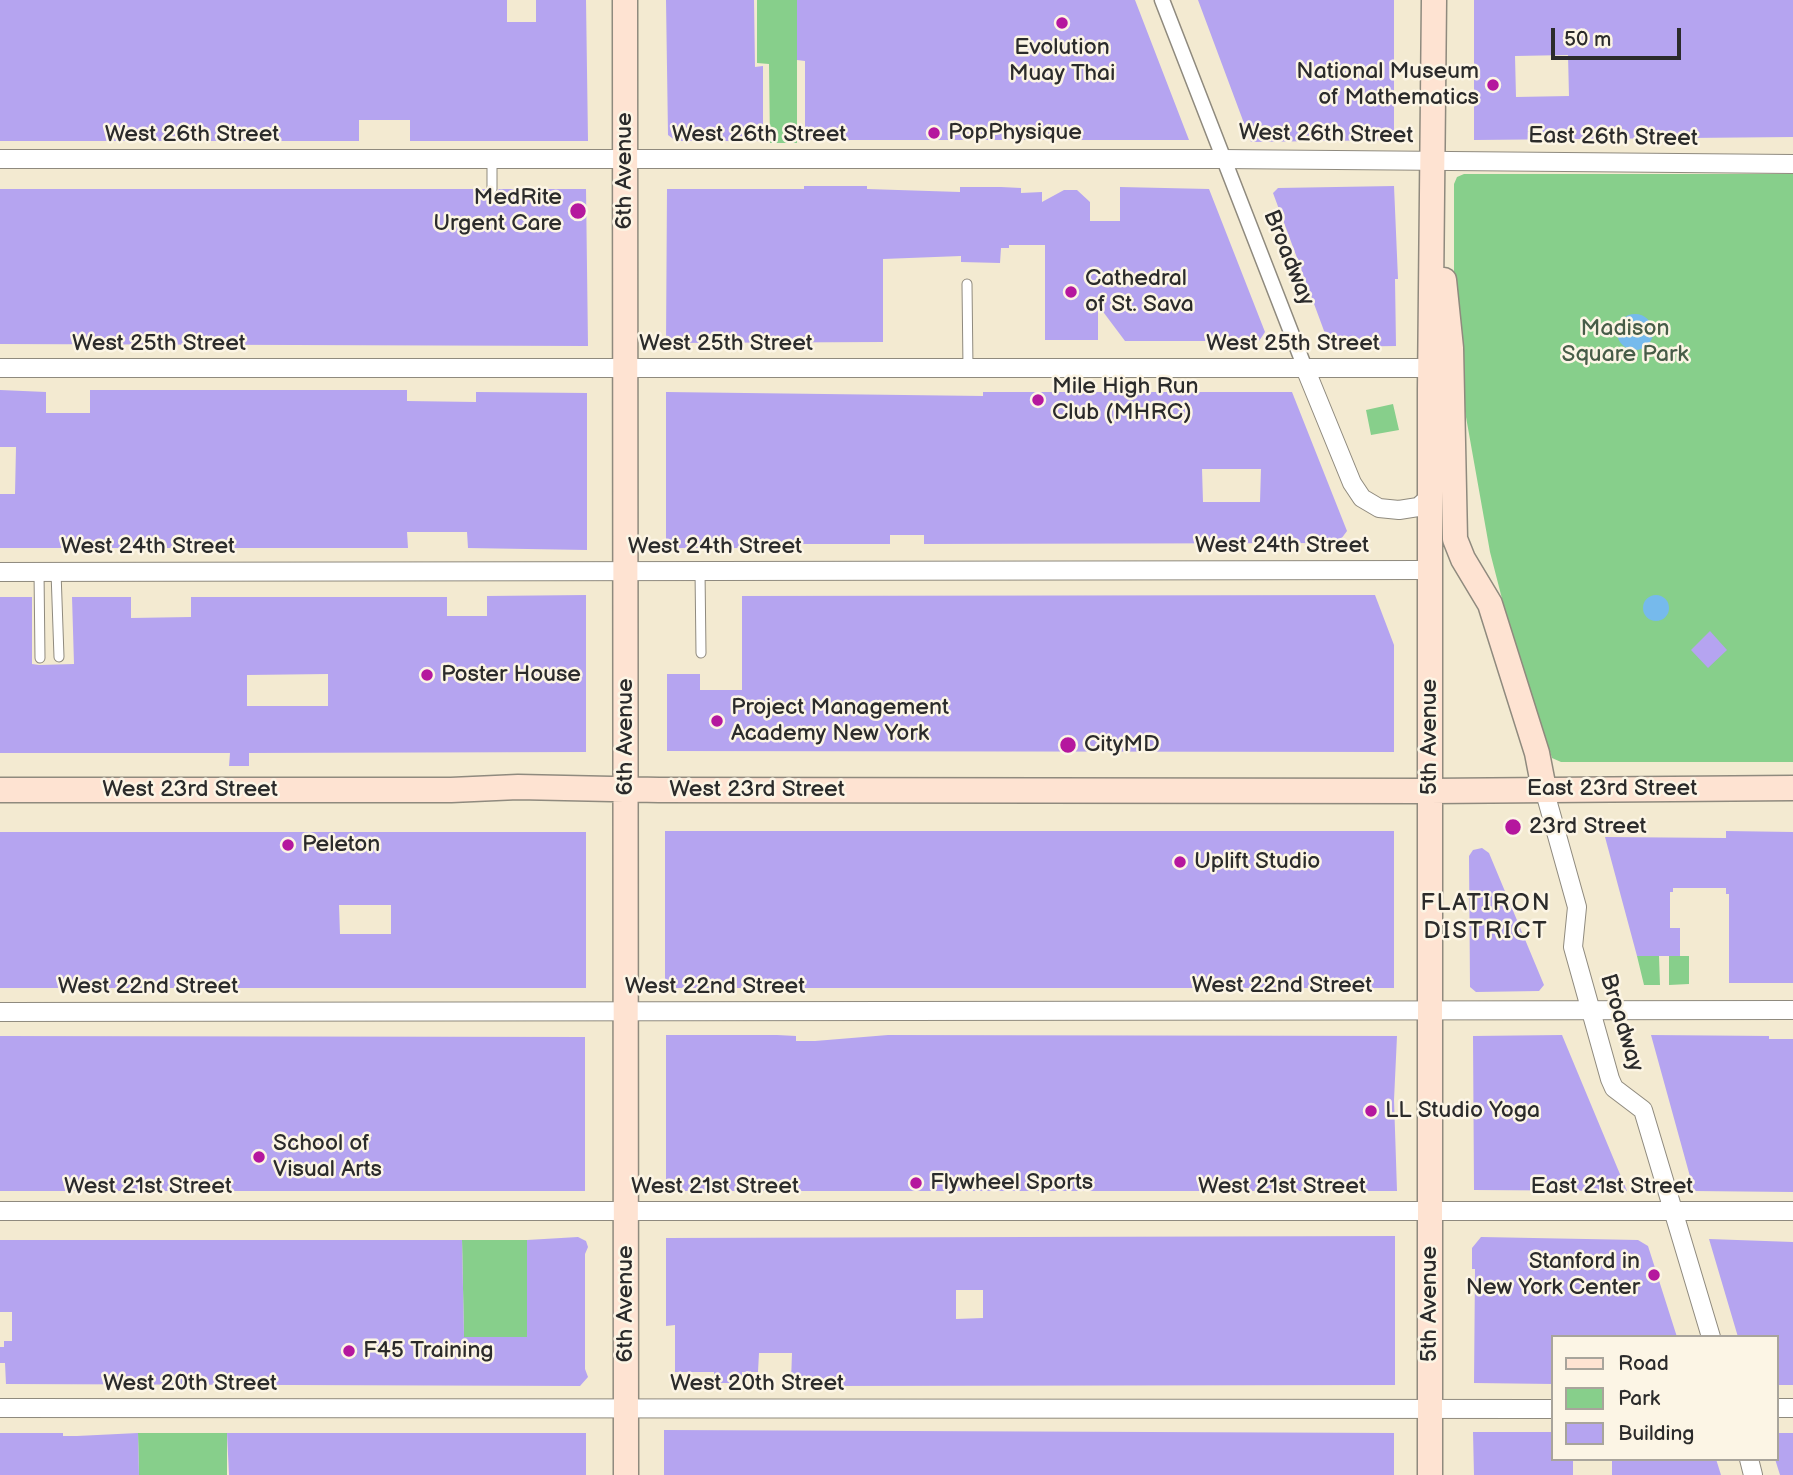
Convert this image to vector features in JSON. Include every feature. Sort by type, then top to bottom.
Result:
[{"type":"main road","name":"6th Avenue","points":[[625,0],[626,1475]]},
{"type":"main road","name":"5th Avenue","points":[[1430,1475],[1431,496],[1441,368],[1433,221],[1434,0]]},
{"type":"main road","points":[[1441,368],[1455,539],[1494,615],[1534,741],[1544,789]]},
{"type":"main road","name":"East 23rd Street","points":[[1430,791],[1793,789]]},
{"type":"main road","name":"West 23rd Street","points":[[0,790],[1430,791]]},
{"type":"street","name":"Broadway","points":[[1162,0],[1222,159],[1352,483],[1362,498],[1379,508],[1399,510],[1418,507],[1431,496]]},
{"type":"street","name":"West 26th Street","points":[[0,159],[1433,160]]},
{"type":"street","name":"East 26th Street","points":[[1433,160],[1793,164]]},
{"type":"street","name":"West 25th Street","points":[[0,368],[1441,368]]},
{"type":"street","name":"West 24th Street","points":[[0,572],[1431,570]]},
{"type":"street","name":"Broadway","points":[[1544,789],[1577,907],[1573,947],[1590,1010],[1614,1087],[1643,1110],[1671,1211],[1710,1335]]},
{"type":"street","name":"West 22nd Street","points":[[0,1012],[1793,1010]]},
{"type":"street","name":"West 21st Street","points":[[0,1211],[1430,1211]]},
{"type":"street","name":"East 21st Street","points":[[1430,1211],[1793,1211]]},
{"type":"street","name":"West 20th Street","points":[[0,1409],[1552,1409]]},
{"type":"lane","points":[[492,159],[492,188]]},
{"type":"lane","points":[[967,284],[968,368]]},
{"type":"lane","points":[[700,571],[701,653]]},
{"type":"lane","points":[[48,572],[59,657]]},
{"type":"lane","points":[[40,657],[48,572]]},
{"type":"green space","points":[[757,0],[797,0],[797,143],[770,143],[769,64],[757,63]]},
{"type":"green space","name":"Madison Square Park","points":[[1464,174],[1793,174],[1793,762],[1561,762],[1552,758],[1508,622],[1490,552],[1458,372],[1454,327],[1454,184],[1457,177]]},
{"type":"green space","points":[[1393,404],[1399,430],[1371,435],[1366,410]]},
{"type":"green space","points":[[1637,956],[1659,956],[1660,985],[1644,985]]},
{"type":"green space","points":[[1669,956],[1689,956],[1689,984],[1669,985]]},
{"type":"green space","points":[[462,1240],[527,1240],[527,1337],[464,1337]]},
{"type":"green space","points":[[138,1433],[227,1433],[227,1475],[139,1475]]},
{"type":"water","points":[[1635,314],[1648,319],[1653,332],[1648,345],[1635,350],[1622,345],[1617,332],[1622,319]]},
{"type":"water","points":[[1656,595],[1665,599],[1669,608],[1665,617],[1656,621],[1647,617],[1643,608],[1647,599]]},
{"type":"building","points":[[0,0],[507,0],[507,22],[536,22],[536,0],[586,0],[588,141],[410,141],[410,120],[359,120],[359,141],[0,141]]},
{"type":"building","points":[[666,0],[754,0],[755,67],[763,66],[763,141],[676,141],[668,135]]},
{"type":"building","points":[[797,0],[1135,0],[1189,140],[805,140],[805,61],[797,60]]},
{"type":"building","points":[[1198,0],[1394,0],[1394,140],[1251,142]]},
{"type":"building","points":[[1474,0],[1793,0],[1793,137],[1474,140]],"holes":[[[1568,55],[1569,96],[1516,97],[1515,56]]]},
{"type":"building","points":[[804,186],[867,186],[867,189],[960,192],[960,187],[1021,188],[1021,193],[1042,192],[1042,202],[1064,190],[1077,190],[1090,202],[1090,221],[1120,221],[1120,187],[1209,189],[1265,332],[1259,341],[1125,341],[1098,305],[1098,340],[1045,340],[1045,245],[1009,245],[1009,248],[1001,248],[1000,263],[961,262],[961,256],[883,259],[883,342],[666,343],[667,189],[804,189]]},
{"type":"building","points":[[1394,186],[1398,279],[1395,279],[1396,346],[1330,347],[1273,193],[1278,188]]},
{"type":"building","points":[[0,189],[485,189],[493,196],[499,189],[586,189],[588,346],[0,344]]},
{"type":"building","points":[[0,390],[46,392],[46,413],[90,413],[90,390],[407,390],[407,401],[476,402],[476,392],[587,393],[587,550],[468,548],[467,532],[407,532],[408,548],[0,548],[0,494],[15,494],[16,447],[0,447]]},
{"type":"building","points":[[666,392],[983,396],[983,392],[1292,392],[1347,531],[1338,543],[924,544],[924,535],[890,535],[890,544],[789,544],[789,548],[666,548]],"holes":[[[1202,469],[1261,469],[1260,502],[1203,502]]]},
{"type":"building","points":[[586,595],[586,752],[249,753],[249,766],[229,766],[230,753],[0,753],[0,597],[32,597],[32,664],[39,665],[74,664],[72,597],[131,597],[131,618],[191,617],[191,597],[447,597],[447,616],[487,616],[487,596]],"holes":[[[328,674],[328,706],[247,706],[247,675]]]},
{"type":"building","points":[[1375,595],[1394,645],[1394,752],[667,751],[667,674],[700,674],[700,690],[742,690],[742,596]]},
{"type":"building","points":[[1710,631],[1727,650],[1708,668],[1691,650]]},
{"type":"building","points":[[665,831],[1394,831],[1394,988],[665,988]]},
{"type":"building","points":[[1726,831],[1793,832],[1793,983],[1729,983],[1729,894],[1726,894],[1726,888],[1673,888],[1673,892],[1670,892],[1670,928],[1680,928],[1680,956],[1637,956],[1605,837],[1726,838]]},
{"type":"building","points":[[0,832],[586,832],[586,988],[0,988]],"holes":[[[339,905],[391,905],[391,934],[340,934]]]},
{"type":"building","points":[[1482,848],[1489,853],[1544,985],[1539,991],[1476,992],[1470,987],[1469,856],[1473,850]]},
{"type":"building","points":[[666,1035],[777,1035],[796,1036],[796,1041],[888,1035],[1397,1036],[1394,1100],[1397,1191],[666,1191]]},
{"type":"building","points":[[1562,1035],[1627,1191],[1474,1190],[1473,1036]]},
{"type":"building","points":[[1651,1035],[1769,1036],[1769,1039],[1793,1039],[1793,1192],[1694,1191]]},
{"type":"building","points":[[0,1036],[585,1037],[585,1191],[0,1191]]},
{"type":"building","points":[[1395,1236],[1395,1385],[820,1386],[820,1382],[791,1382],[792,1353],[759,1353],[758,1372],[742,1372],[742,1383],[714,1383],[714,1372],[675,1372],[675,1325],[666,1326],[666,1238]],"holes":[[[956,1290],[983,1290],[983,1318],[956,1319]]]},
{"type":"building","points":[[578,1237],[586,1241],[588,1247],[585,1254],[585,1369],[588,1377],[580,1386],[6,1384],[5,1363],[0,1363],[0,1347],[4,1347],[4,1341],[12,1341],[12,1312],[0,1312],[0,1240],[462,1240],[464,1337],[527,1337],[527,1240]]},
{"type":"building","points":[[1481,1237],[1638,1240],[1648,1246],[1676,1335],[1552,1335],[1552,1384],[1474,1383],[1475,1269],[1472,1269],[1472,1248]]},
{"type":"building","points":[[1709,1239],[1793,1242],[1793,1385],[1779,1385],[1779,1335],[1737,1335]]},
{"type":"building","points":[[664,1430],[1394,1433],[1394,1475],[664,1475]]},
{"type":"building","points":[[1473,1432],[1552,1432],[1552,1461],[1573,1461],[1573,1475],[1474,1475]]},
{"type":"building","points":[[0,1433],[63,1433],[63,1436],[77,1436],[138,1433],[139,1475],[0,1475]]},
{"type":"building","points":[[227,1433],[586,1433],[586,1475],[229,1475]]},
{"type":"building","points":[[1779,1433],[1793,1433],[1793,1475],[1780,1475],[1776,1461],[1779,1461]]},
{"type":"building","points":[[1612,1461],[1717,1461],[1721,1475],[1612,1475]]},
{"type":"place","name":"Evolution Muay Thai","points":[[1062,23]]},
{"type":"place","name":"National Museum of Mathematics","points":[[1493,85]]},
{"type":"place","name":"PopPhysique","points":[[934,133]]},
{"type":"place","name":"MedRite Urgent Care","points":[[578,211]]},
{"type":"place","name":"Cathedral of St. Sava","points":[[1071,292]]},
{"type":"place","name":"Mile High Run Club (MHRC)","points":[[1038,400]]},
{"type":"place","name":"Poster House","points":[[427,675]]},
{"type":"place","name":"Project Management Academy New York","points":[[717,721]]},
{"type":"place","name":"CityMD","points":[[1068,745]]},
{"type":"place","name":"23rd Street","points":[[1513,827]]},
{"type":"place","name":"Peleton","points":[[288,845]]},
{"type":"place","name":"Uplift Studio","points":[[1180,862]]},
{"type":"place","name":"LL Studio Yoga","points":[[1371,1111]]},
{"type":"place","name":"School of Visual Arts","points":[[259,1157]]},
{"type":"place","name":"Flywheel Sports","points":[[916,1183]]},
{"type":"place","name":"Stanford in New York Center","points":[[1654,1275]]},
{"type":"place","name":"F45 Training","points":[[349,1351]]},
{"type":"district","name":"FLATIRON DISTRICT","points":[[1486,918]]}]
